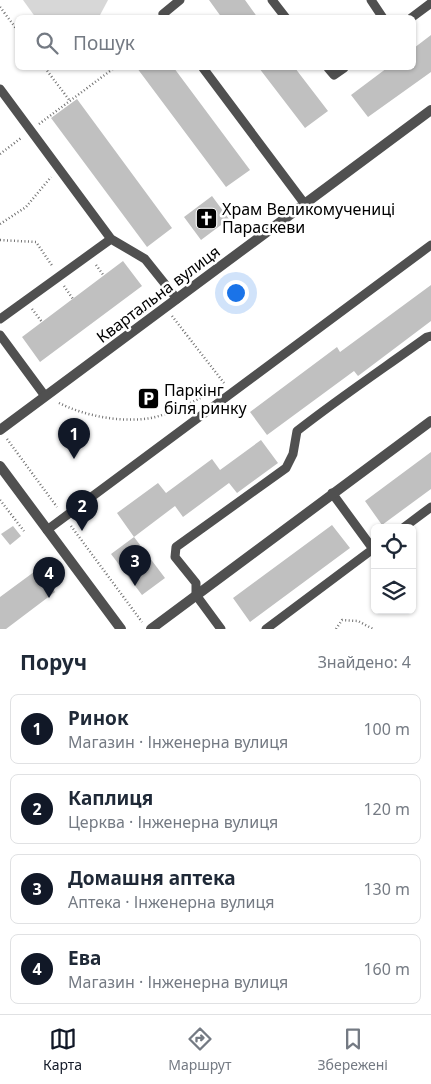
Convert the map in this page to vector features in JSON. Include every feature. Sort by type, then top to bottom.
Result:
[{"type":"street","name":"Квартальна вулиця","points":[[0,430],[431,110]]},
{"type":"street","points":[[152,629],[332,492],[431,421]]},
{"type":"street","points":[[0,466],[121,629]]},
{"type":"lane","points":[[164,15],[180,0]]},
{"type":"lane","points":[[272,0],[284,15]]},
{"type":"lane","points":[[371,0],[382,15]]},
{"type":"lane","points":[[415,15],[431,3]]},
{"type":"lane","points":[[204,70],[304,203]]},
{"type":"lane","points":[[330,70],[334,75],[341,70]]},
{"type":"lane","points":[[0,89],[111,238],[145,258],[177,299]]},
{"type":"lane","points":[[0,319],[111,238]]},
{"type":"lane","points":[[47,530],[228,389],[431,245]]},
{"type":"lane","points":[[0,335],[46,396]]},
{"type":"lane","points":[[221,629],[196,595],[196,583],[176,557],[176,547],[286,468],[293,454],[297,431],[349,391],[362,384],[427,336],[431,336]]},
{"type":"lane","points":[[332,492],[371,545]]},
{"type":"lane","points":[[408,524],[431,507]]},
{"type":"lane","points":[[266,629],[371,551]]},
{"type":"path","points":[[0,7],[15,27]]},
{"type":"path","points":[[47,70],[70,101]]},
{"type":"path","points":[[0,154],[111,70]]},
{"type":"path","points":[[0,224],[26,207],[58,168]]},
{"type":"path","points":[[0,240],[36,242],[60,276]]},
{"type":"path","points":[[46,396],[77,412],[114,418],[150,418],[228,389],[166,307]]},
{"type":"path","points":[[0,430],[147,629]]},
{"type":"path","points":[[0,500],[24,531]]},
{"type":"path","points":[[336,629],[342,620],[350,619],[373,629]]},
{"type":"shaded area","points":[[23,0],[108,0],[100,15],[34,15]]},
{"type":"building","points":[[209,0],[245,0],[256,15],[220,15]]},
{"type":"building","points":[[431,35],[431,72],[368,117],[351,95],[384,70],[416,70],[416,46]]},
{"type":"building","points":[[138,70],[175,70],[250,170],[226,187]]},
{"type":"building","points":[[261,70],[297,70],[328,111],[305,128]]},
{"type":"building","points":[[77,99],[172,228],[147,247],[51,118]]},
{"type":"building","name":"Храм Великомучениці Параскеви","points":[[212,196],[229,219],[201,240],[184,217]]},
{"type":"building","points":[[123,261],[142,286],[40,362],[22,337]]},
{"type":"building","points":[[431,285],[431,321],[358,376],[354,371],[267,435],[250,412],[337,347],[340,352]]},
{"type":"building","points":[[261,440],[278,463],[237,493],[229,483],[183,517],[175,506],[134,537],[117,513],[158,483],[166,493],[212,459],[220,470]]},
{"type":"building","points":[[431,452],[431,489],[383,524],[381,524],[365,501]]},
{"type":"building","points":[[332,525],[350,548],[250,622],[233,598]]},
{"type":"building","points":[[13,526],[21,536],[10,545],[1,534]]},
{"type":"building","points":[[134,537],[165,578],[142,595],[111,554]]},
{"type":"building","points":[[38,569],[55,592],[6,629],[0,629],[0,597]]},
{"type":"place","name":"Храм Великомучениці Параскеви","points":[[206,218]]},
{"type":"place","name":"Паркінг біля ринку","points":[[148,399]]},
{"type":"place","name":"Ринок","points":[[74,459]]},
{"type":"place","name":"Каплиця","points":[[82,531]]},
{"type":"place","name":"Домашня аптека","points":[[135,586]]},
{"type":"place","name":"Ева","points":[[49,598]]}]
